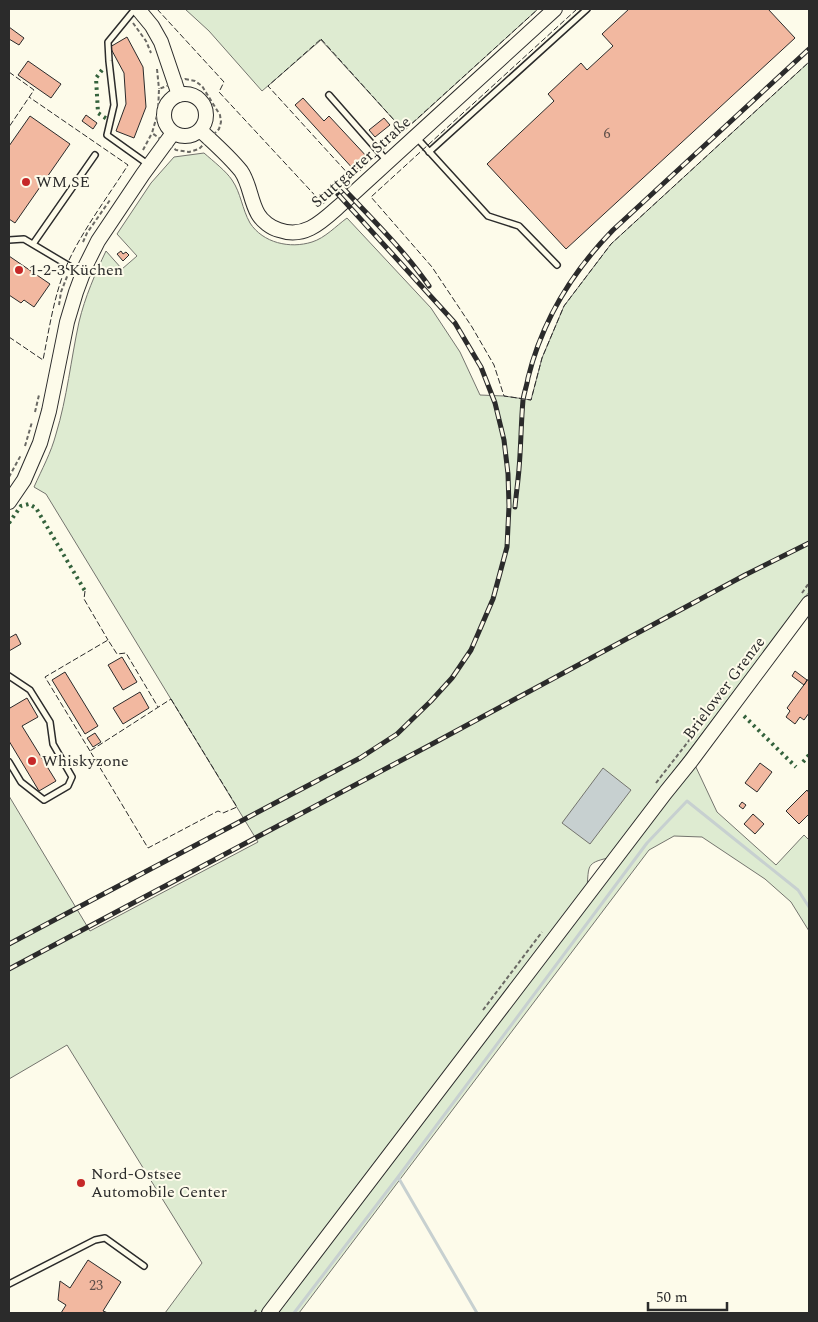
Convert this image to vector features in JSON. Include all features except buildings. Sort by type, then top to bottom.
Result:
[{"type":"street","name":"Stuttgarter Straße","points":[[205,134],[241,172],[248,185],[259,216],[265,222],[275,229],[286,233],[303,231],[319,224],[555,9]]},
{"type":"street","points":[[9,502],[24,480],[40,442],[50,411],[67,322],[82,274],[98,241],[149,165],[180,136],[205,134],[204,124],[206,118],[203,104],[198,99],[177,89],[161,42],[152,26],[134,12]]},
{"type":"street","points":[[172,145],[165,124],[164,112],[177,89]]},
{"type":"street","name":"Brielower Grenze","points":[[269,1313],[809,604]]},
{"type":"lane","points":[[429,152],[587,9]]},
{"type":"lane","points":[[134,12],[108,42],[114,105],[107,135],[149,165]]},
{"type":"lane","points":[[328,95],[388,162]]},
{"type":"lane","points":[[415,137],[488,216],[519,226],[557,266]]},
{"type":"lane","points":[[33,244],[95,155]]},
{"type":"lane","points":[[9,240],[24,239],[82,274]]},
{"type":"lane","points":[[9,676],[30,690],[50,722],[53,744],[72,777],[68,786],[44,800],[21,782],[9,762]]},
{"type":"lane","points":[[9,1284],[95,1240],[105,1238],[144,1266]]},
{"type":"path","points":[[134,12],[154,59]]},
{"type":"path","points":[[156,65],[159,89],[158,112],[152,133],[188,152],[199,149],[205,134],[219,129],[221,122],[220,114],[202,86],[195,80],[185,79],[177,89],[159,89]]},
{"type":"green space","points":[[185,9],[538,9],[404,131],[321,40],[262,91],[209,31]]},
{"type":"green space","points":[[809,62],[809,592],[608,858],[590,866],[587,887],[262,1313],[165,1313],[202,1263],[67,1045],[9,1079],[9,796],[90,931],[258,842],[46,494],[34,487],[49,454],[60,420],[81,313],[106,251],[122,269],[137,256],[117,234],[151,183],[174,157],[204,153],[219,166],[235,185],[245,212],[255,230],[270,240],[295,245],[312,242],[326,235],[347,218],[431,308],[460,352],[480,395],[531,400],[542,358],[564,306],[611,244]]},
{"type":"green space","points":[[694,763],[717,812],[776,865],[804,835],[809,840],[809,931],[791,902],[765,879],[702,837],[674,836],[649,850],[299,1313],[278,1313]]},
{"type":"shaded area","points":[[603,768],[631,790],[590,844],[562,823]]},
{"type":"waterway","points":[[477,1313],[398,1177],[647,843],[687,801],[798,890],[809,907]]},
{"type":"waterway","points":[[294,1313],[398,1177]]},
{"type":"railway","points":[[515,507],[523,400],[541,337],[560,298],[584,263],[613,230],[809,49]]},
{"type":"railway","points":[[342,187],[398,247],[429,286]]},
{"type":"railway","points":[[9,944],[360,758],[397,734],[431,701],[452,678],[471,650],[493,599],[507,547],[508,474],[504,440],[495,403],[481,367],[455,323],[336,192]]},
{"type":"railway","points":[[9,969],[745,575],[809,543]]},
{"type":"hedge","points":[[102,70],[96,78],[98,113],[107,119]]},
{"type":"hedge","points":[[9,523],[21,506],[29,504],[36,508],[85,591]]},
{"type":"hedge","points":[[744,716],[796,767]]},
{"type":"hedge","points":[[803,762],[809,755]]},
{"type":"fence","points":[[157,9],[224,82],[219,92],[323,204],[538,9]]},
{"type":"fence","points":[[577,9],[371,197],[432,267],[472,327],[494,365],[504,396],[531,400],[542,358],[564,306],[611,244],[809,62]]},
{"type":"fence","points":[[321,39],[404,131],[352,178],[268,86],[321,39]]},
{"type":"fence","points":[[9,72],[34,90],[9,127]]},
{"type":"fence","points":[[9,337],[43,360],[54,307],[65,268],[84,232],[128,165],[29,97]]},
{"type":"fence","points":[[85,591],[84,599],[108,640]]},
{"type":"fence","points":[[90,751],[45,677],[108,640],[117,654],[126,653],[158,707]]},
{"type":"fence","points":[[171,699],[237,807],[223,813],[218,811],[148,848],[90,751],[171,699]]},
{"type":"place","name":"WM SE","points":[[26,182]]},
{"type":"place","name":"1-2-3 Küchen","points":[[19,270]]},
{"type":"place","name":"Whiskyzone","points":[[32,761]]},
{"type":"place","name":"Nord-Ostsee Automobile Center","points":[[81,1183]]}]
